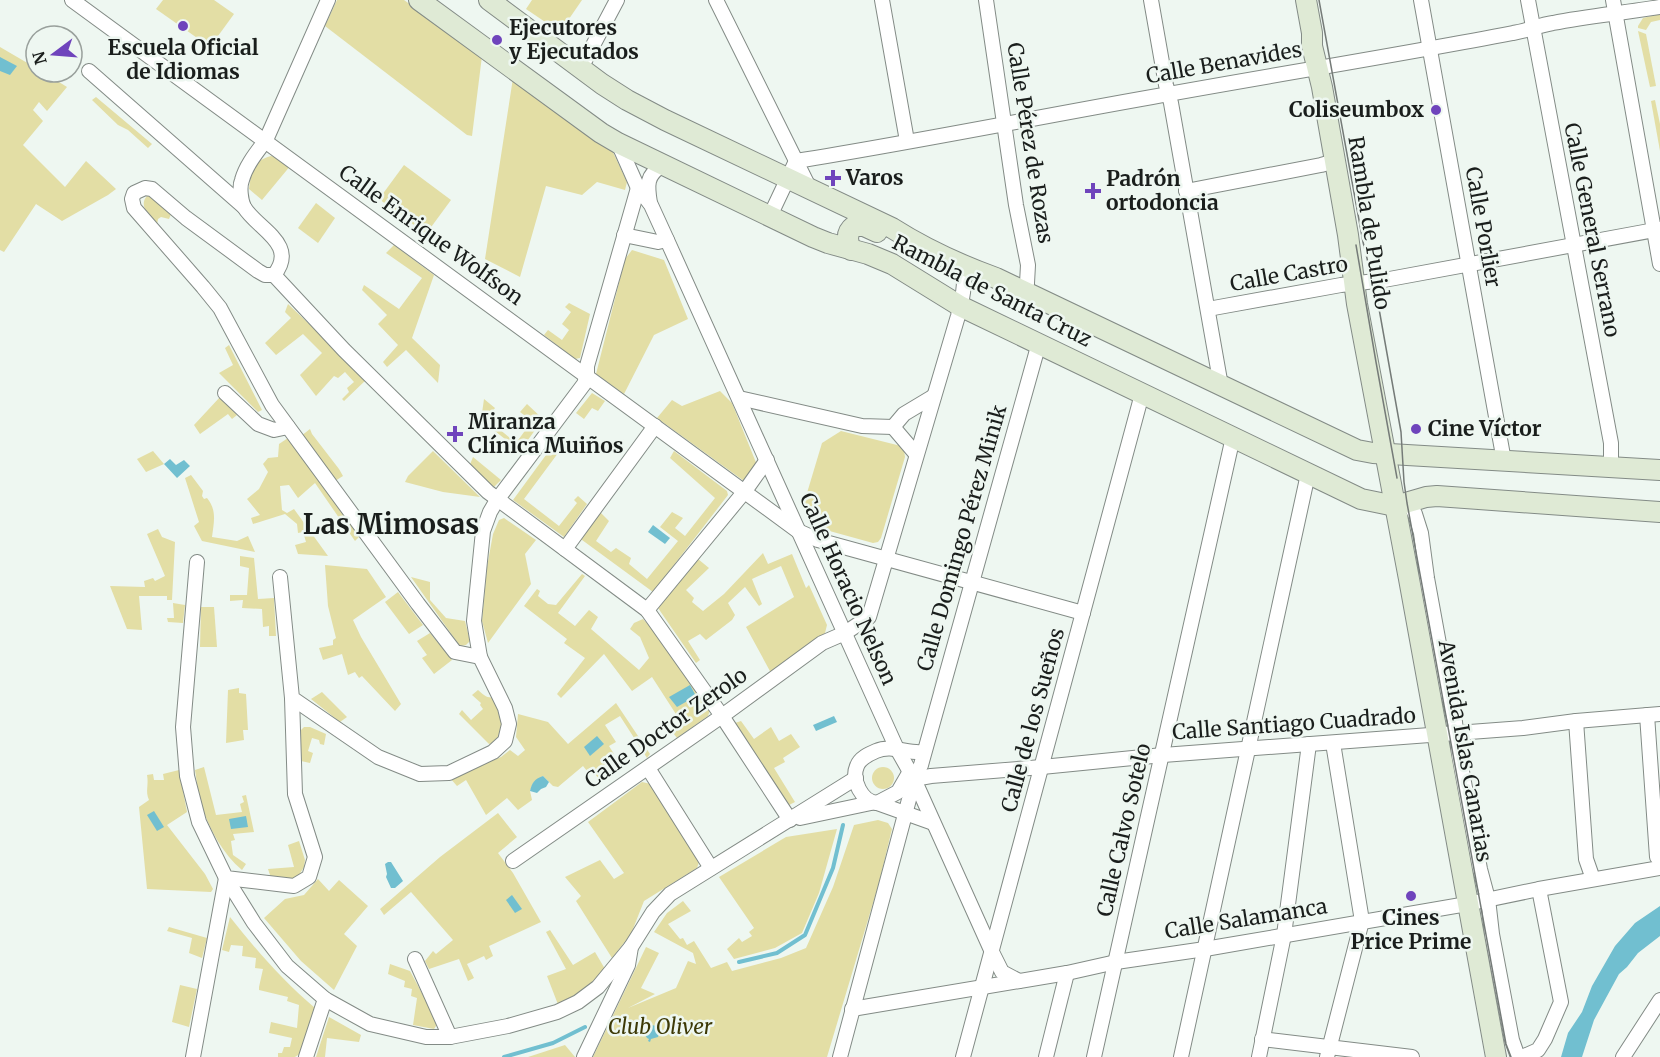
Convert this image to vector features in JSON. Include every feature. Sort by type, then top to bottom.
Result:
[{"type":"main road","name":"Rambla de Santa Cruz","points":[[419,0],[618,143],[828,243],[892,264],[960,306],[1308,474],[1361,498],[1402,504]]},
{"type":"main road","name":"Rambla de Santa Cruz","points":[[489,0],[609,89],[646,110],[792,170],[812,191],[892,228],[912,241],[963,266],[996,278],[1357,450],[1373,453],[1660,470]]},
{"type":"main road","name":"Rambla de Pulido","points":[[1306,0],[1357,304],[1385,453]]},
{"type":"main road","points":[[851,250],[847,239],[849,231],[859,225],[889,238],[912,241]]},
{"type":"main road","name":"Avenida Islas Canarias","points":[[1385,453],[1402,504],[1410,579],[1447,733],[1467,904],[1473,925],[1496,1057]]},
{"type":"main road","points":[[1402,504],[1437,496],[1660,512]]},
{"type":"street","name":"Calle Enrique Wolfson","points":[[72,0],[798,531],[818,540],[1083,613]]},
{"type":"street","points":[[225,190],[234,189],[266,140],[328,0]]},
{"type":"street","points":[[581,68],[616,0]]},
{"type":"street","points":[[716,0],[792,170],[770,216]]},
{"type":"street","points":[[882,0],[907,141]]},
{"type":"street","name":"Calle Pérez de Rozas","points":[[987,0],[1016,205],[1028,265],[1027,283],[1023,291]]},
{"type":"street","points":[[1151,0],[1221,386]]},
{"type":"street","name":"Calle Porlier","points":[[1421,0],[1504,461]]},
{"type":"street","name":"Calle General Serrano","points":[[1528,0],[1611,444],[1611,467]]},
{"type":"street","points":[[1613,0],[1657,230],[1660,264]]},
{"type":"street","name":"Calle Benavides","points":[[792,170],[907,141],[1430,49],[1595,15],[1660,7]]},
{"type":"street","points":[[89,71],[244,207],[279,245],[281,261],[274,275]]},
{"type":"street","points":[[618,143],[638,188],[651,205]]},
{"type":"street","points":[[1186,190],[1321,165],[1334,159]]},
{"type":"street","points":[[651,205],[648,189],[650,176],[663,165]]},
{"type":"street","points":[[241,180],[244,207]]},
{"type":"street","points":[[480,657],[455,652],[272,405],[220,308],[134,208],[132,199],[134,193],[145,188],[152,189],[186,218],[258,271],[265,275],[274,275],[344,350],[497,500],[647,609],[722,716],[790,820]]},
{"type":"street","points":[[292,698],[378,757],[420,774],[449,773],[493,752],[505,741],[509,724],[505,708],[480,657],[474,621],[483,531],[497,500],[584,384],[587,366],[638,188]]},
{"type":"street","name":"Calle Horacio Nelson","points":[[651,205],[897,749],[914,781],[991,950],[1002,972],[1019,981]]},
{"type":"street","name":"Calle Castro","points":[[1208,309],[1384,280],[1657,230]]},
{"type":"street","points":[[624,235],[658,242],[667,240]]},
{"type":"street","name":"Calle Doctor Zerolo","points":[[513,861],[722,716],[822,643],[845,633],[868,616],[960,306],[964,286],[963,266]]},
{"type":"street","name":"Calle Domingo Pérez Minik","points":[[840,1057],[905,813],[921,765],[1038,343]]},
{"type":"street","points":[[225,393],[258,424],[274,430],[288,427]]},
{"type":"street","name":"Calle de los Sueños","points":[[963,1057],[1142,394]]},
{"type":"street","points":[[739,398],[862,426],[893,426],[904,414],[934,396]]},
{"type":"street","points":[[565,549],[655,426]]},
{"type":"street","points":[[893,426],[916,454]]},
{"type":"street","name":"Calle Calvo Sotelo","points":[[1094,1057],[1233,437]]},
{"type":"street","points":[[647,609],[745,491],[767,460]]},
{"type":"street","points":[[1181,1057],[1308,474]]},
{"type":"street","points":[[762,505],[782,496]]},
{"type":"street","points":[[198,562],[183,727],[187,776],[199,822],[226,878],[254,923],[287,966],[325,999],[370,1024],[426,1037],[450,1037],[508,1026],[558,1012],[578,1002],[598,987],[631,947],[653,912],[670,894],[856,778]]},
{"type":"street","points":[[226,878],[294,886],[309,877],[315,857],[295,794],[292,698],[280,577]]},
{"type":"street","points":[[1654,715],[1656,864]]},
{"type":"street","name":"Calle Santiago Cuadrado","points":[[914,781],[931,776],[1162,755],[1523,728],[1654,715]]},
{"type":"street","points":[[1576,721],[1586,859],[1593,879]]},
{"type":"street","name":"Avenida Islas Canarias","points":[[1447,733],[1488,899],[1492,934],[1512,1040],[1520,1057]]},
{"type":"street","points":[[1329,1052],[1362,921],[1333,743]]},
{"type":"street","points":[[1259,1057],[1284,935],[1309,744]]},
{"type":"street","points":[[923,752],[883,748],[864,757],[857,766],[856,778],[860,791],[874,803],[933,823]]},
{"type":"street","points":[[648,768],[711,868]]},
{"type":"street","points":[[790,820],[874,803],[898,792],[914,781]]},
{"type":"street","name":"Calle Salamanca","points":[[852,1009],[1067,973],[1116,962],[1467,904],[1656,864]]},
{"type":"street","points":[[193,1057],[226,878]]},
{"type":"street","points":[[1520,1057],[1538,1050],[1561,1002],[1539,889]]},
{"type":"street","points":[[584,1057],[628,965],[631,947]]},
{"type":"street","points":[[415,959],[450,1037]]},
{"type":"street","points":[[1046,1057],[1067,973]]},
{"type":"street","points":[[306,1057],[325,999]]},
{"type":"street","points":[[1623,1057],[1659,1002]]},
{"type":"street","points":[[1262,1039],[1329,1052],[1412,1057]]},
{"type":"green space","points":[[163,0],[214,0],[234,14],[210,47],[156,9]]},
{"type":"green space","points":[[337,0],[404,0],[482,56],[472,136],[467,135],[325,26]]},
{"type":"green space","points":[[532,0],[582,0],[560,32],[526,9]]},
{"type":"green space","points":[[1660,14],[1660,20],[1651,22],[1646,30],[1638,28],[1643,18]]},
{"type":"green space","points":[[1638,31],[1646,34],[1656,86],[1650,87]]},
{"type":"green space","points":[[0,47],[24,61],[24,84],[62,84],[67,87],[47,111],[39,102],[33,110],[43,121],[23,145],[65,187],[86,161],[116,189],[62,221],[36,204],[4,252],[0,250]]},
{"type":"green space","points":[[513,78],[611,148],[627,182],[625,190],[597,182],[582,195],[546,186],[520,277],[485,259]]},
{"type":"green space","points":[[96,97],[152,144],[148,148],[128,130],[118,125],[92,100]]},
{"type":"green space","points":[[1655,100],[1660,124],[1660,151],[1651,101]]},
{"type":"green space","points":[[271,156],[291,165],[262,200],[249,189],[251,176],[256,164]]},
{"type":"green space","points":[[404,165],[451,200],[426,234],[379,199]]},
{"type":"green space","points":[[148,195],[154,197],[172,212],[169,219],[161,217],[157,225],[144,207]]},
{"type":"green space","points":[[316,203],[335,218],[318,243],[298,228]]},
{"type":"green space","points":[[394,245],[434,275],[412,338],[440,365],[438,383],[406,350],[387,367],[383,362],[398,345],[378,324],[387,315],[362,290],[364,285],[399,309],[422,278],[386,253]]},
{"type":"green space","points":[[632,250],[664,260],[688,319],[654,335],[624,394],[596,374],[625,259]]},
{"type":"green space","points":[[569,303],[590,314],[580,358],[575,359],[544,335],[548,330],[562,340],[569,330],[562,324],[571,312],[565,307]]},
{"type":"green space","points":[[288,304],[367,379],[344,401],[342,399],[349,392],[347,388],[354,382],[345,372],[338,378],[334,376],[316,396],[300,375],[322,353],[303,334],[276,355],[265,343],[291,318],[285,312]]},
{"type":"green space","points":[[229,345],[262,410],[258,412],[219,373],[233,365],[225,348]]},
{"type":"green space","points":[[720,391],[732,403],[757,465],[744,481],[657,418],[672,400],[682,406]]},
{"type":"green space","points":[[592,393],[605,401],[598,411],[592,408],[584,419],[576,413]]},
{"type":"green space","points":[[220,397],[237,415],[232,419],[228,414],[200,434],[194,425]]},
{"type":"green space","points":[[484,399],[495,408],[487,419],[516,443],[532,421],[520,412],[527,404],[543,419],[520,451],[481,420]]},
{"type":"green space","points":[[310,429],[343,476],[335,481],[301,436]]},
{"type":"green space","points":[[841,431],[901,446],[904,450],[905,457],[878,542],[873,543],[815,527],[804,503],[822,443]]},
{"type":"green space","points":[[291,436],[359,537],[355,541],[315,483],[298,498],[289,485],[280,486],[282,510],[287,513],[294,509],[328,556],[298,554],[295,545],[306,542],[303,532],[298,533],[297,524],[285,514],[253,524],[251,518],[260,515],[247,499],[259,489],[268,472],[263,464],[268,458],[278,457],[279,444]]},
{"type":"green space","points":[[557,440],[564,445],[524,499],[559,526],[577,503],[574,500],[578,496],[587,504],[564,537],[513,500]]},
{"type":"green space","points":[[153,451],[164,464],[146,472],[137,459]]},
{"type":"green space","points":[[433,451],[480,497],[443,492],[405,482]]},
{"type":"green space","points":[[674,451],[727,491],[728,495],[653,592],[578,537],[597,509],[609,521],[596,541],[611,552],[616,548],[631,558],[629,564],[647,579],[678,541],[660,527],[672,512],[683,518],[675,528],[685,536],[715,498],[670,458]]},
{"type":"green space","points":[[473,457],[501,480],[494,487],[469,467]]},
{"type":"green space","points":[[191,475],[203,491],[202,496],[204,499],[207,498],[212,507],[214,516],[212,537],[237,541],[248,536],[255,552],[202,541],[194,526],[199,522],[185,478]]},
{"type":"green space","points":[[504,518],[536,540],[525,554],[531,584],[488,643],[482,621],[487,567],[493,534],[499,520]]},
{"type":"green space","points":[[158,529],[162,537],[175,542],[172,600],[167,600],[167,596],[139,596],[142,630],[127,629],[110,586],[145,587],[144,581],[153,578],[155,581],[165,576],[147,534]]},
{"type":"green space","points":[[763,553],[768,564],[792,554],[806,588],[809,585],[827,625],[825,633],[771,673],[746,627],[794,597],[781,566],[752,579],[762,604],[759,606],[745,587],[728,603],[735,615],[732,620],[706,640],[700,634],[688,641],[700,660],[696,663],[658,608],[698,559],[709,568],[686,590],[694,598],[692,602],[703,611],[724,594]]},
{"type":"green space","points":[[240,556],[254,558],[258,599],[274,598],[276,636],[269,636],[269,626],[263,627],[262,609],[242,608],[243,600],[230,601],[230,595],[247,595],[249,568],[240,566]]},
{"type":"green space","points":[[325,565],[367,569],[386,597],[353,620],[401,704],[395,711],[362,676],[359,678],[355,672],[348,675],[342,654],[323,660],[319,648],[333,645],[333,640],[336,638],[328,606]]},
{"type":"green space","points":[[582,574],[585,576],[558,613],[575,626],[589,610],[598,617],[591,629],[639,670],[649,658],[640,637],[630,629],[634,623],[643,619],[671,650],[710,710],[708,716],[677,738],[673,733],[683,725],[652,677],[632,691],[604,654],[561,698],[557,694],[585,658],[564,643],[567,639],[524,606],[537,589],[540,591],[538,596],[548,604],[556,605]]},
{"type":"green space","points":[[411,577],[430,582],[430,600],[446,618],[465,621],[470,641],[466,645],[460,646]]},
{"type":"green space","points":[[398,592],[423,625],[409,634],[385,602]]},
{"type":"green space","points":[[173,603],[185,605],[183,623],[168,622],[167,618],[174,618]]},
{"type":"green space","points":[[201,607],[214,607],[217,647],[200,647]]},
{"type":"green space","points":[[430,633],[452,660],[434,674],[422,658],[427,655],[417,641]]},
{"type":"green space","points":[[239,688],[239,693],[246,694],[248,730],[243,730],[244,740],[226,743],[228,690]]},
{"type":"green space","points":[[478,690],[488,697],[495,697],[502,721],[502,736],[496,742],[489,744],[459,714],[462,710],[471,720],[483,709],[481,703],[472,695]]},
{"type":"green space","points":[[322,692],[347,717],[340,722],[311,699]]},
{"type":"green space","points":[[616,703],[650,754],[647,758],[620,716],[605,725],[616,742],[609,746],[614,754],[606,761],[609,768],[598,778],[591,768],[587,771],[583,766],[558,787],[553,786],[543,776],[533,783],[530,791],[532,800],[518,810],[507,798],[486,815],[466,780],[457,786],[450,778],[501,757],[510,750],[518,756],[525,750],[516,737],[518,714],[548,722],[568,744]]},
{"type":"green space","points":[[741,721],[754,739],[771,727],[779,741],[791,734],[800,747],[783,758],[785,762],[774,768],[795,802],[789,805],[735,723]]},
{"type":"green space","points":[[304,727],[310,727],[326,734],[324,745],[312,738],[308,751],[313,753],[310,763],[301,761],[300,731]]},
{"type":"green space","points":[[204,767],[216,815],[242,812],[240,804],[244,802],[242,796],[246,795],[254,832],[233,834],[235,840],[231,841],[233,855],[246,864],[242,870],[218,841],[202,807],[195,770]]},
{"type":"green space","points":[[883,767],[891,770],[894,778],[891,786],[883,789],[875,786],[872,778],[875,770]]},
{"type":"green space","points":[[179,770],[187,812],[167,825],[205,874],[213,889],[211,892],[147,889],[139,807],[149,800],[147,775],[153,774],[154,780],[164,780],[163,774]]},
{"type":"green space","points":[[642,782],[651,784],[699,862],[697,868],[644,901],[631,934],[612,958],[576,901],[581,896],[565,877],[600,860],[614,879],[624,873],[588,822]]},
{"type":"green space","points":[[498,813],[517,837],[498,853],[513,873],[541,922],[489,946],[493,956],[486,960],[484,956],[467,964],[474,978],[468,981],[459,959],[429,969],[425,961],[433,951],[436,954],[453,940],[411,892],[384,915],[380,909],[440,857]]},
{"type":"green space","name":"Club Oliver","points":[[878,820],[888,823],[892,829],[879,883],[827,1057],[593,1057],[646,947],[659,953],[641,988],[655,994],[628,1008],[676,988],[688,961],[696,964],[693,953],[654,932],[667,913],[683,901],[691,911],[668,924],[687,945],[694,941],[711,968],[727,962],[732,971],[781,958],[806,948],[833,887],[854,825]]},
{"type":"green space","points":[[837,829],[819,893],[802,933],[775,948],[734,959],[727,949],[739,938],[742,942],[752,936],[749,932],[754,928],[719,877],[786,837]]},
{"type":"green space","points":[[299,841],[305,860],[299,875],[290,881],[271,878],[268,869],[294,867],[288,845]]},
{"type":"green space","points":[[318,879],[329,891],[339,880],[368,906],[344,934],[357,946],[334,990],[301,961],[264,918],[285,899],[304,895]]},
{"type":"green space","points":[[230,917],[270,965],[315,1008],[301,1053],[295,1057],[278,1057],[278,1053],[282,1053],[284,1047],[290,1047],[292,1038],[269,1033],[271,1022],[297,1028],[299,1005],[287,1001],[288,997],[259,990],[263,969],[255,968],[256,958],[242,956],[243,946],[231,945],[229,952],[222,950]]},
{"type":"green space","points":[[169,927],[207,938],[202,958],[189,953],[192,938],[167,931]]},
{"type":"green space","points":[[550,930],[573,965],[595,952],[605,969],[580,994],[559,1007],[547,976],[566,969],[546,932]]},
{"type":"green space","points":[[390,964],[410,971],[438,1023],[434,1029],[413,1025],[417,998],[411,996],[412,989],[404,987],[405,981],[388,974]]},
{"type":"green space","points":[[180,985],[197,989],[189,1027],[172,1022]]},
{"type":"green space","points":[[329,1017],[361,1035],[359,1042],[327,1038],[325,1057],[316,1057]]},
{"type":"green space","points":[[565,1045],[575,1057],[528,1057]]},
{"type":"water","points":[[0,57],[17,66],[10,75],[0,71]]},
{"type":"water","points":[[170,459],[176,465],[184,460],[190,466],[177,478],[164,464]]},
{"type":"water","points":[[653,525],[670,538],[665,544],[648,532]]},
{"type":"water","points":[[690,685],[696,696],[677,707],[669,697]]},
{"type":"water","points":[[834,716],[837,722],[816,731],[813,725]]},
{"type":"water","points":[[597,736],[604,744],[590,756],[584,747]]},
{"type":"water","points":[[543,776],[549,782],[546,787],[537,793],[530,791],[537,778]]},
{"type":"water","points":[[154,811],[164,827],[157,831],[147,815]]},
{"type":"water","points":[[246,816],[248,827],[231,829],[229,819]]},
{"type":"water","points":[[391,862],[403,881],[395,888],[391,888],[386,877],[385,864]]},
{"type":"water","points":[[512,895],[522,909],[515,913],[506,900]]},
{"type":"water","points":[[1660,906],[1660,936],[1638,953],[1619,974],[1594,1020],[1582,1057],[1561,1057],[1568,1033],[1582,1012],[1592,986],[1615,946],[1635,923]]},
{"type":"water","points":[[657,1026],[660,1031],[658,1037],[651,1039],[650,1042],[644,1033],[646,1027]]},
{"type":"waterway","points":[[739,962],[777,953],[805,935],[833,868],[843,825]]},
{"type":"waterway","points":[[504,1057],[553,1043],[585,1027]]},
{"type":"tram line","points":[[1319,0],[1363,242],[1378,303],[1401,432],[1407,503],[1506,1044],[1511,1057]]},
{"type":"tram line","points":[[1356,245],[1397,478]]},
{"type":"place","name":"Escuela Oficial de Idiomas","points":[[183,26]]},
{"type":"place","name":"Ejecutores y Ejecutados","points":[[497,40]]},
{"type":"place","name":"Coliseumbox","points":[[1436,110]]},
{"type":"place","name":"Varos","points":[[833,178]]},
{"type":"place","name":"Padrón ortodoncia","points":[[1093,191]]},
{"type":"place","name":"Cine Víctor","points":[[1416,429]]},
{"type":"place","name":"Miranza Clínica Muiños","points":[[455,434]]},
{"type":"place","name":"Cines Price Prime","points":[[1411,896]]},
{"type":"district","name":"Las Mimosas","points":[[391,525]]}]
